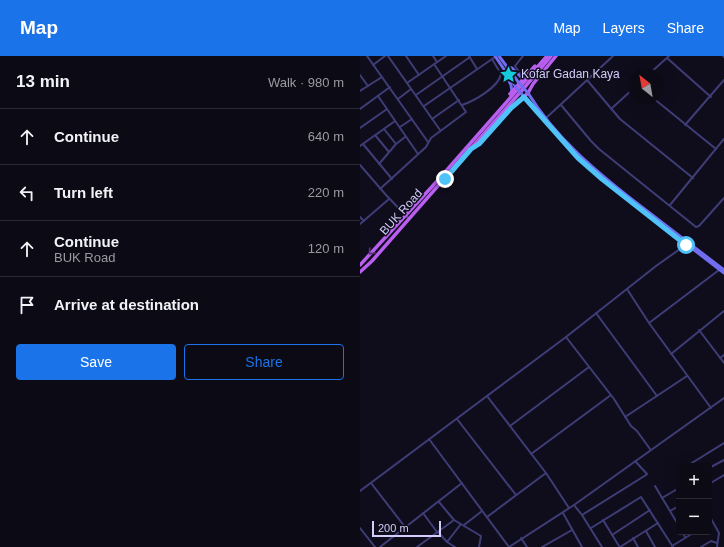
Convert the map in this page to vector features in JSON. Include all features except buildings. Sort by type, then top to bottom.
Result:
[{"type":"main road","points":[[464,150],[516,87],[544,56]]},
{"type":"main road","name":"BUK Road","points":[[360,265],[547,56]]},
{"type":"main road","name":"BUK Road","points":[[360,272],[372,261],[551,56]]},
{"type":"main road","points":[[471,149],[479,144],[511,108],[528,93],[533,84],[556,56]]},
{"type":"main road","points":[[495,57],[520,83],[545,119]]},
{"type":"main road","points":[[505,68],[512,68],[521,77],[526,76]]},
{"type":"main road","points":[[505,68],[516,87],[524,97],[578,158],[602,179],[646,211],[720,270],[724,271]]},
{"type":"main road","points":[[505,68],[512,92]]},
{"type":"main road","points":[[687,244],[724,271]]},
{"type":"street","points":[[367,56],[428,142]]},
{"type":"street","points":[[373,65],[387,56],[440,131]]},
{"type":"street","points":[[406,56],[419,75]]},
{"type":"street","points":[[434,56],[438,62]]},
{"type":"street","points":[[407,83],[446,56]]},
{"type":"street","points":[[521,77],[515,66],[523,56]]},
{"type":"street","points":[[545,119],[613,56]]},
{"type":"street","points":[[416,95],[469,57],[478,69]]},
{"type":"street","points":[[424,107],[495,57],[501,74],[499,80],[478,98],[462,105]]},
{"type":"street","points":[[656,68],[668,57],[711,97]]},
{"type":"street","points":[[380,189],[428,145],[431,138],[466,112],[434,64]]},
{"type":"street","points":[[360,75],[368,86]]},
{"type":"street","points":[[360,92],[382,77]]},
{"type":"street","points":[[587,80],[620,119],[693,178]]},
{"type":"street","points":[[685,125],[711,97],[724,80]]},
{"type":"street","points":[[360,109],[390,87]]},
{"type":"street","points":[[398,99],[411,89]]},
{"type":"street","points":[[611,109],[628,93]]},
{"type":"street","points":[[378,96],[418,154]]},
{"type":"street","points":[[432,119],[459,100]]},
{"type":"street","points":[[660,104],[716,149]]},
{"type":"street","points":[[561,105],[599,149],[698,227],[724,198]]},
{"type":"street","points":[[360,128],[387,109]]},
{"type":"street","points":[[400,127],[412,119]]},
{"type":"street","points":[[360,146],[395,121]]},
{"type":"street","points":[[384,129],[396,144]]},
{"type":"street","points":[[375,135],[389,152]]},
{"type":"street","points":[[379,164],[396,144],[406,137]]},
{"type":"street","points":[[670,205],[724,139]]},
{"type":"street","points":[[363,144],[392,178]]},
{"type":"street","points":[[360,165],[408,219]]},
{"type":"street","points":[[360,224],[389,199]]},
{"type":"street","points":[[360,217],[364,221]]},
{"type":"street","points":[[360,491],[566,337],[669,256],[687,244]]},
{"type":"street","points":[[649,323],[720,270]]},
{"type":"street","points":[[627,289],[670,354],[688,375],[711,408]]},
{"type":"street","points":[[670,354],[724,311]]},
{"type":"street","points":[[596,313],[658,396]]},
{"type":"street","points":[[699,330],[724,363]]},
{"type":"street","points":[[566,337],[611,395],[625,417],[650,450]]},
{"type":"street","points":[[720,358],[724,355]]},
{"type":"street","points":[[510,426],[589,367]]},
{"type":"street","points":[[625,417],[688,375]]},
{"type":"street","points":[[531,454],[611,395]]},
{"type":"street","points":[[486,396],[546,473],[569,508]]},
{"type":"street","points":[[429,439],[509,547],[574,505],[635,460],[724,398]]},
{"type":"street","points":[[457,418],[516,496]]},
{"type":"street","points":[[692,463],[724,443]]},
{"type":"street","points":[[582,515],[646,475],[645,471],[635,460]]},
{"type":"street","points":[[712,466],[724,460]]},
{"type":"street","points":[[487,517],[546,473]]},
{"type":"street","points":[[712,482],[724,475]]},
{"type":"street","points":[[371,483],[404,528]]},
{"type":"street","points":[[380,547],[462,483]]},
{"type":"street","points":[[655,486],[676,521]]},
{"type":"street","points":[[662,498],[676,490]]},
{"type":"street","points":[[591,528],[641,497],[672,547],[690,535]]},
{"type":"street","points":[[439,502],[454,520],[482,536],[479,547]]},
{"type":"street","points":[[574,505],[591,528],[602,547]]},
{"type":"street","points":[[670,511],[676,508]]},
{"type":"street","points":[[447,542],[462,525],[482,510]]},
{"type":"street","points":[[612,535],[650,510]]},
{"type":"street","points":[[562,513],[581,546],[578,547]]},
{"type":"street","points":[[423,514],[447,542],[455,547]]},
{"type":"street","points":[[418,547],[454,520]]},
{"type":"street","points":[[603,520],[620,547],[658,523]]},
{"type":"street","points":[[713,522],[719,533],[717,547]]},
{"type":"street","points":[[360,528],[375,547]]},
{"type":"street","points":[[542,547],[572,530]]},
{"type":"street","points":[[646,531],[655,547]]},
{"type":"street","points":[[521,538],[527,547]]},
{"type":"street","points":[[633,538],[638,547]]},
{"type":"street","points":[[701,547],[711,541],[717,543]]},
{"type":"place","name":"Kofar Gadan Kaya","points":[[508,74]]},
{"type":"route","points":[[445,179],[471,149],[479,144],[511,108],[524,97],[578,158],[602,179],[686,245]]}]
